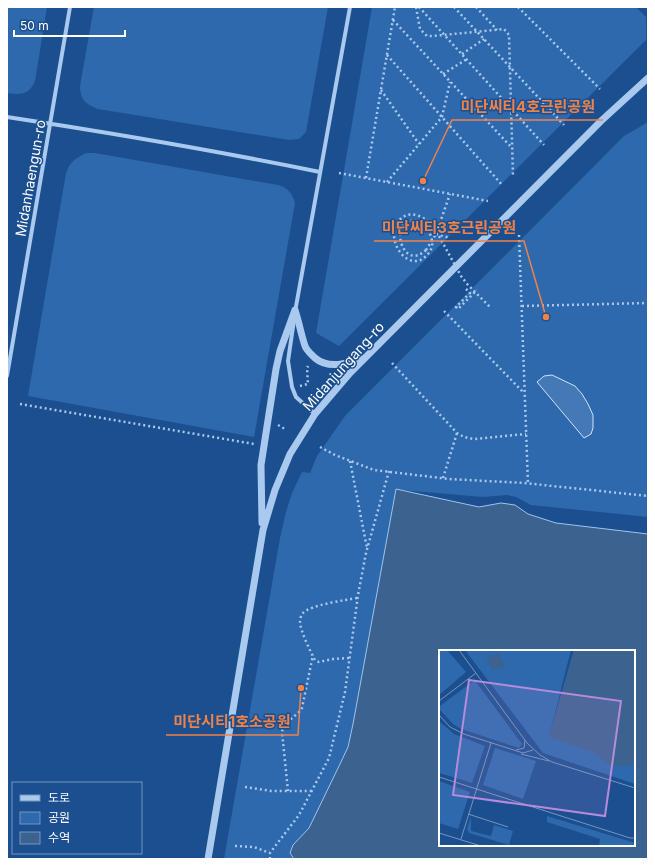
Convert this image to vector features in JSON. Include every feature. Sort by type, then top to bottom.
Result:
[{"type":"street","name":"Midanhaengun-ro","points":[[7,376],[70,7]]},
{"type":"street","points":[[314,414],[296,397],[292,386],[288,361],[295,310],[350,7]]},
{"type":"street","name":"Midanjungang-ro","points":[[208,859],[263,530],[275,490],[290,454],[314,414],[350,373],[601,121],[648,78]]},
{"type":"street","points":[[7,117],[248,158],[320,172]]},
{"type":"street","points":[[295,310],[306,347],[317,360],[331,365],[346,364],[366,358]]},
{"type":"street","points":[[263,530],[261,465],[280,351],[295,310]]},
{"type":"path","points":[[366,178],[395,7]]},
{"type":"path","points":[[416,7],[420,29],[428,36],[504,29],[509,35],[513,176]]},
{"type":"path","points":[[419,7],[544,145]]},
{"type":"path","points":[[454,7],[564,125]]},
{"type":"path","points":[[476,7],[497,30]]},
{"type":"path","points":[[518,7],[600,89]]},
{"type":"path","points":[[392,20],[512,148]]},
{"type":"path","points":[[462,54],[484,39]]},
{"type":"path","points":[[387,55],[503,186]]},
{"type":"path","points":[[442,74],[467,60]]},
{"type":"path","points":[[387,182],[442,117],[450,82]]},
{"type":"path","points":[[381,90],[419,144]]},
{"type":"path","points":[[340,173],[488,201]]},
{"type":"path","points":[[450,194],[436,234],[426,250],[421,255],[411,256],[405,252],[400,237],[400,230],[403,224],[414,220],[425,226],[429,231],[432,241],[432,247],[424,259],[411,261],[405,257],[396,246],[394,232],[396,226],[404,217],[415,215],[421,216],[428,220],[434,227],[461,276],[490,307]]},
{"type":"path","points":[[436,234],[450,238]]},
{"type":"path","points":[[519,235],[528,484]]},
{"type":"path","points":[[466,289],[470,293],[456,307],[458,309],[476,291]]},
{"type":"path","points":[[522,306],[648,303]]},
{"type":"path","points":[[444,311],[525,393]]},
{"type":"path","points":[[300,386],[308,384],[307,368],[310,362]]},
{"type":"path","points":[[392,362],[457,432],[464,437],[474,439],[526,434]]},
{"type":"path","points":[[20,404],[257,444]]},
{"type":"path","points":[[443,478],[457,432]]},
{"type":"path","points":[[320,447],[374,470],[443,478],[528,484],[648,496]]},
{"type":"path","points":[[350,460],[367,549]]},
{"type":"path","points":[[270,859],[270,853],[299,815],[329,758],[345,692],[357,598],[367,549],[389,471]]},
{"type":"path","points":[[349,658],[333,658],[318,662],[315,660],[301,628],[300,622],[304,612],[309,609],[357,598]]},
{"type":"path","points":[[288,791],[282,727],[299,713],[302,708],[313,655]]},
{"type":"path","points":[[244,787],[271,791],[312,791]]},
{"type":"path","points":[[235,846],[254,848],[270,853]]},
{"type":"green space","points":[[7,7],[47,7],[35,81],[30,89],[20,94],[7,93]]},
{"type":"green space","points":[[94,7],[328,7],[306,132],[299,139],[289,140],[98,109],[90,105],[82,98],[80,86]]},
{"type":"green space","points":[[372,7],[636,7],[646,17],[646,40],[339,346],[316,333]]},
{"type":"green space","points":[[648,122],[648,517],[531,505],[516,497],[507,495],[483,497],[401,490],[479,507],[501,503],[515,505],[528,514],[556,523],[648,534],[648,859],[224,859],[280,538],[286,512],[292,493],[302,472],[310,473],[317,456],[345,416],[624,136]]},
{"type":"green space","points":[[87,153],[95,153],[278,185],[287,189],[293,197],[295,203],[254,437],[28,396],[66,173],[69,166],[74,161]]},
{"type":"water","points":[[396,489],[479,507],[501,503],[515,505],[528,514],[556,523],[648,534],[648,859],[294,859],[290,853],[293,845],[309,828],[348,747]]},
{"type":"building","points":[[552,375],[575,386],[582,394],[593,415],[593,428],[591,434],[584,438],[537,382],[544,376]]},
{"type":"place","name":"미단씨티4호근린공원","points":[[423,181]]},
{"type":"place","name":"미단씨티3호근린공원","points":[[546,317]]},
{"type":"place","name":"미단시티1호소공원","points":[[301,688]]}]
